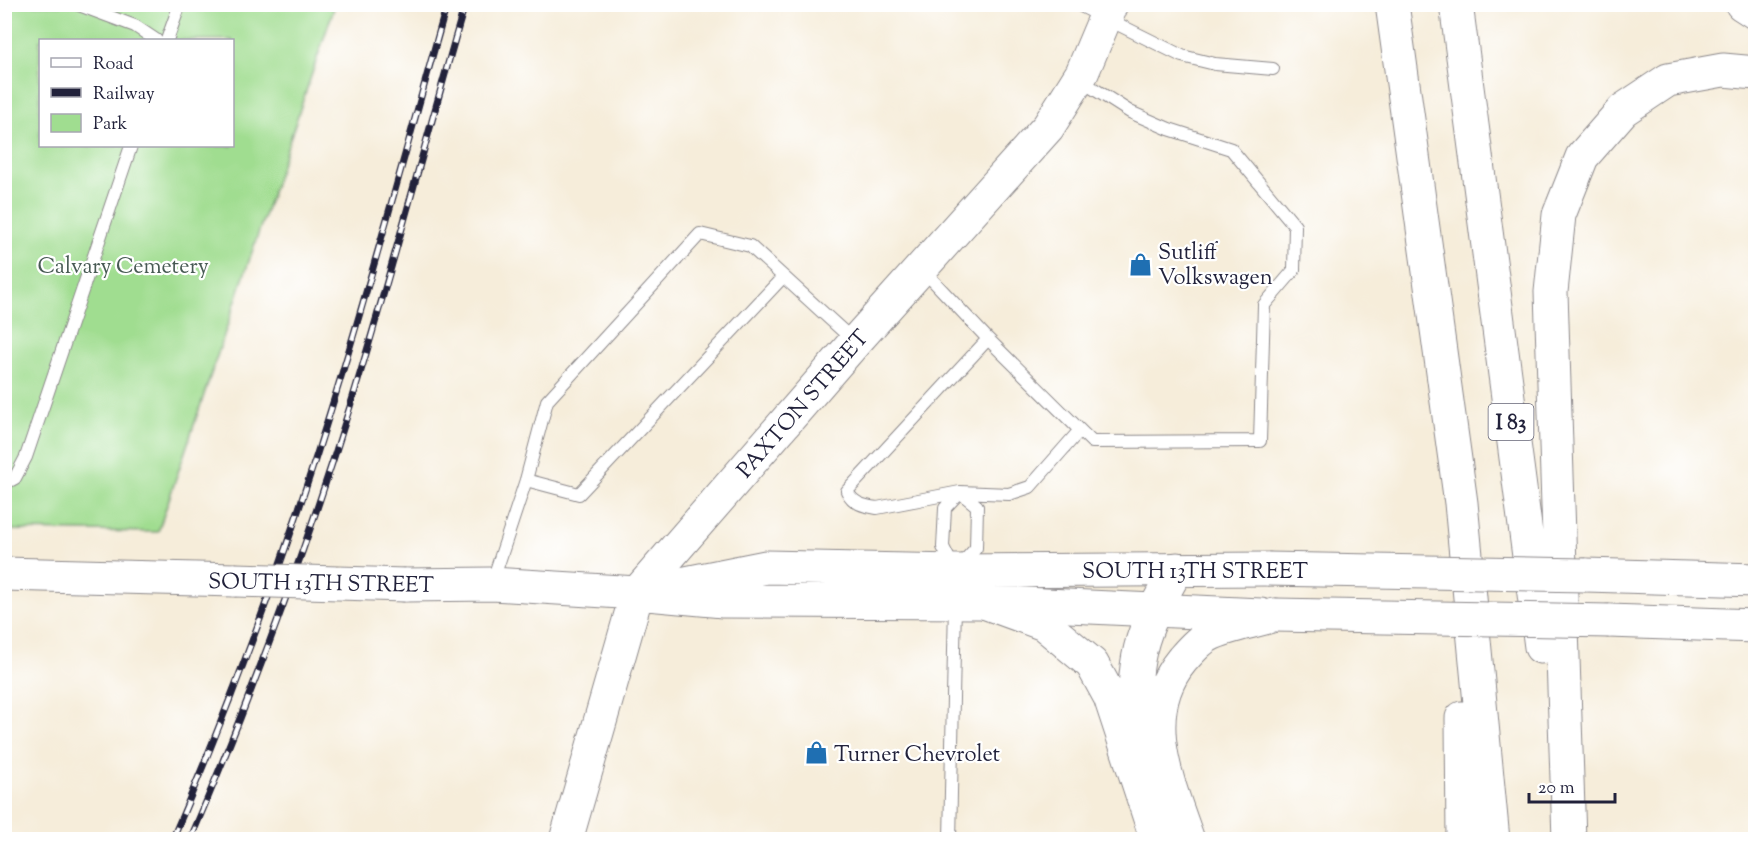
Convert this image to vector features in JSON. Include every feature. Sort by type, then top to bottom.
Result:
[{"type":"main road","points":[[1392,4],[1461,504],[1493,840]]},
{"type":"main road","name":"I 83","points":[[1456,4],[1568,840]]},
{"type":"main road","points":[[1742,4],[1755,13]]},
{"type":"main road","name":"PAXTON STREET","points":[[566,840],[637,592],[855,342],[1048,127],[1078,79],[1098,9]]},
{"type":"main road","points":[[1568,840],[1551,292],[1559,215],[1582,158],[1623,110],[1668,80],[1723,70],[1755,73]]},
{"type":"main road","points":[[1461,504],[1463,840]]},
{"type":"main road","points":[[1138,777],[1133,686],[1138,652],[1152,612],[1177,569]]},
{"type":"main road","name":"SOUTH 13TH STREET","points":[[4,574],[405,585],[492,584],[637,592],[723,602],[965,591],[1177,569],[1755,580]]},
{"type":"main road","points":[[965,591],[1044,624],[1092,664],[1110,697],[1157,840]]},
{"type":"main road","name":"SOUTH 13TH STREET","points":[[965,591],[1152,612],[1755,626]]},
{"type":"main road","points":[[1188,840],[1163,767],[1158,736],[1160,702],[1175,669],[1207,635],[1275,615]]},
{"type":"lane","points":[[76,4],[135,26],[154,39]]},
{"type":"lane","points":[[167,39],[180,4]]},
{"type":"lane","points":[[1098,9],[1182,56],[1215,64],[1273,69]]},
{"type":"lane","points":[[921,268],[988,339],[1092,441],[1260,441],[1264,305],[1294,270],[1295,226],[1231,149],[1169,129],[1130,112],[1078,79]]},
{"type":"lane","points":[[4,484],[15,478],[26,458],[131,147]]},
{"type":"lane","points":[[492,584],[547,401],[700,234],[750,246],[855,342]]},
{"type":"lane","points":[[525,480],[579,494],[783,277]]},
{"type":"lane","points":[[988,339],[847,491],[850,499],[877,508],[960,492],[1009,494],[1030,487],[1080,430]]},
{"type":"lane","points":[[960,492],[945,508],[943,547],[965,591]]},
{"type":"lane","points":[[950,840],[965,591],[976,548],[977,506],[960,492]]},
{"type":"green space","name":"Calvary Cemetery","points":[[5,5],[335,5],[158,532],[5,530]]},
{"type":"railway","points":[[172,840],[239,674],[300,506],[365,296],[447,4]]},
{"type":"railway","points":[[190,840],[235,731],[317,509],[382,299],[465,4]]},
{"type":"place","name":"Sutliff Volkswagen","points":[[1140,264]]},
{"type":"place","name":"Turner Chevrolet","points":[[816,753]]}]
